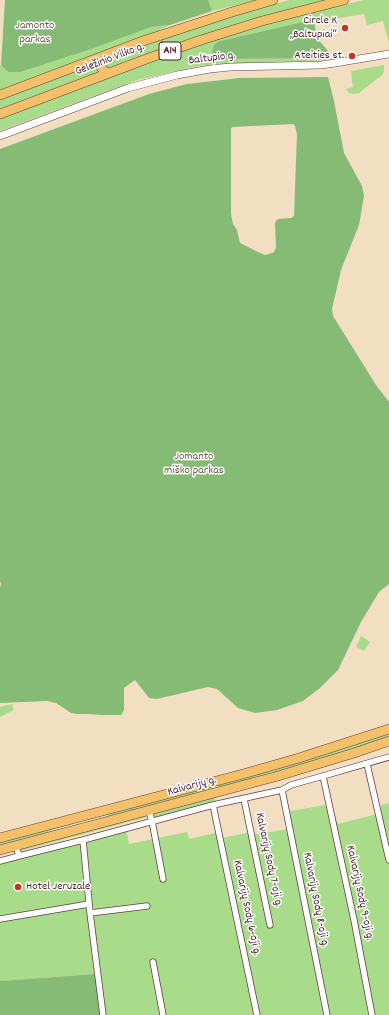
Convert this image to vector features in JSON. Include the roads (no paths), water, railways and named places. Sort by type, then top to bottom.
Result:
[{"type":"main road","name":"Geležinio Vilko g.","points":[[0,95],[143,41],[273,0]]},
{"type":"main road","name":"Geležinio Vilko g.","points":[[0,114],[201,40],[262,21],[344,0]]},
{"type":"main road","points":[[103,57],[101,67],[108,73]]},
{"type":"main road","name":"Kalvarijų g.","points":[[0,838],[299,758],[389,729]]},
{"type":"main road","name":"Kalvarijų g.","points":[[0,850],[278,776],[389,741]]},
{"type":"main road","points":[[104,811],[107,822]]},
{"type":"street","name":"Baltupio g.","points":[[0,136],[128,88],[178,75],[230,67],[321,65],[389,54]]},
{"type":"street","points":[[0,861],[213,805],[282,790],[291,784],[389,757]]},
{"type":"street","points":[[367,764],[389,860]]},
{"type":"street","name":"Kalvarijų Sodų 9-oji g.","points":[[323,776],[354,920],[372,1015]]},
{"type":"street","name":"Kalvarijų Sodų 8-oji g.","points":[[282,790],[327,1015]]},
{"type":"street","name":"Kalvarijų Sodų 7-oji g.","points":[[244,799],[270,925]]},
{"type":"street","name":"Kalvarijų Sodų 6-oji g.","points":[[213,805],[257,1015]]},
{"type":"street","points":[[149,810],[163,879]]},
{"type":"street","points":[[82,840],[103,1015]]},
{"type":"street","points":[[16,846],[19,856]]},
{"type":"street","points":[[0,919],[89,904]]},
{"type":"street","points":[[90,913],[147,906]]},
{"type":"street","points":[[153,962],[163,1015]]},
{"type":"place","name":"Circle K „Baltupiai“","points":[[345,28]]},
{"type":"place","name":"Ateities st.","points":[[352,56]]},
{"type":"place","name":"Hotel Jeruzale","points":[[18,887]]},
{"type":"park label","name":"Jamonto parkas","points":[[35,33]]},
{"type":"park label","name":"Jomanto miško parkas","points":[[194,464]]}]
